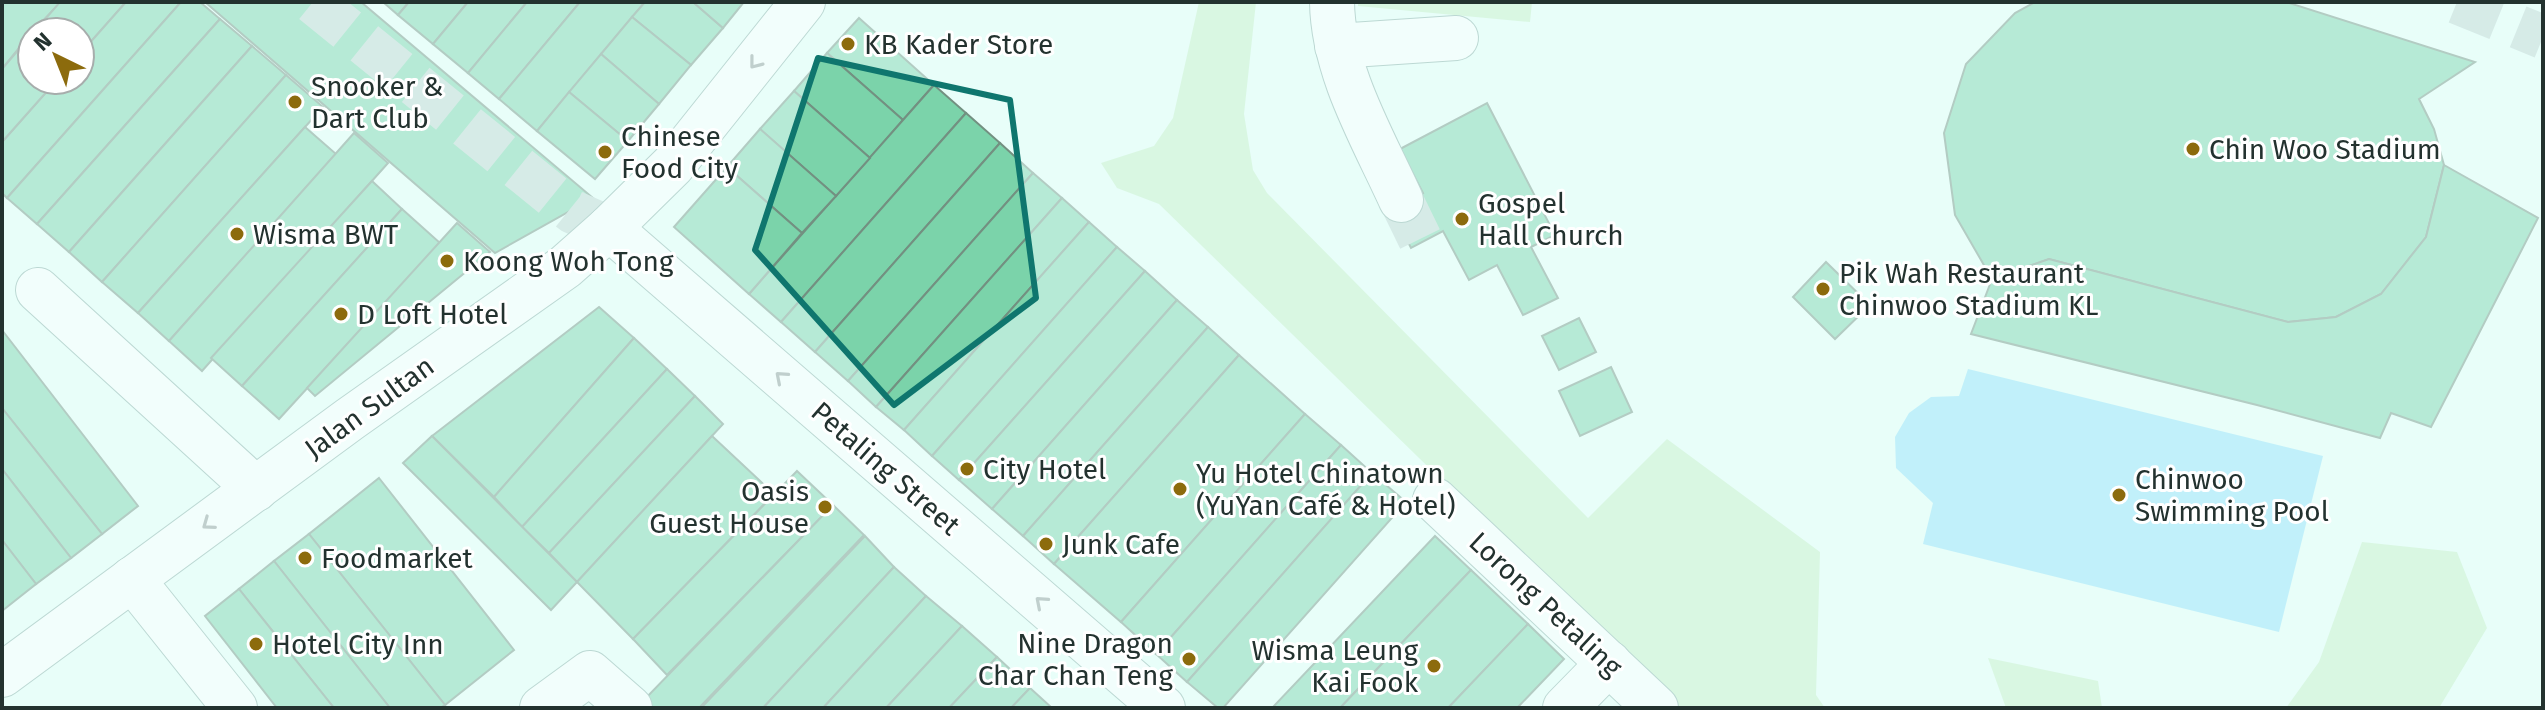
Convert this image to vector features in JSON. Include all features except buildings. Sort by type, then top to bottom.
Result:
[{"type":"street","name":"Jalan Sultan","points":[[2,675],[565,267],[673,165],[803,2]]},
{"type":"street","points":[[1332,2],[1337,46],[1347,79],[1401,200]]},
{"type":"street","points":[[1337,46],[1456,38]]},
{"type":"street","name":"Petaling Street","points":[[609,228],[1163,708]]},
{"type":"street","points":[[38,290],[256,489]]},
{"type":"street","name":"Lorong Petaling","points":[[1435,500],[1656,708]]},
{"type":"street","points":[[132,579],[235,708]]},
{"type":"street","points":[[1565,708],[1609,663]]},
{"type":"street","points":[[542,708],[590,673],[630,708]]},
{"type":"highlighted area","points":[[818,58],[1010,100],[1036,298],[894,405],[755,250]]},
{"type":"green space","points":[[1199,2],[1256,2],[1244,114],[1253,170],[1267,193],[1588,518],[1667,439],[1820,552],[1816,695],[1825,708],[1675,708],[1159,204],[1117,188],[1101,163],[1154,146],[1173,118]]},
{"type":"green space","points":[[1358,2],[1532,2],[1530,22],[1358,6]]},
{"type":"green space","points":[[2362,542],[2457,552],[2487,628],[2439,708],[2286,708],[2319,662]]},
{"type":"green space","points":[[1988,658],[2098,681],[2102,708],[2006,708]]},
{"type":"water","name":"Chinwoo Swimming Pool","points":[[1968,369],[2323,456],[2279,632],[1923,544],[1933,503],[1896,468],[1895,437],[1909,413],[1931,397],[1959,396]]},
{"type":"tunnel","points":[[313,2],[573,212],[609,228]]},
{"type":"tunnel","points":[[2457,2],[2543,37]]},
{"type":"tunnel","points":[[1401,200],[1420,239]]},
{"type":"place","name":"KB Kader Store","points":[[848,44]]},
{"type":"place","name":"Snooker & Dart Club","points":[[295,102]]},
{"type":"place","name":"Chin Woo Stadium","points":[[2193,149]]},
{"type":"place","name":"Chinese Food City","points":[[605,152]]},
{"type":"place","name":"Gospel Hall Church","points":[[1462,219]]},
{"type":"place","name":"Wisma BWT","points":[[237,234]]},
{"type":"place","name":"Koong Woh Tong","points":[[447,261]]},
{"type":"place","name":"Pik Wah Restaurant Chinwoo Stadium KL","points":[[1823,289]]},
{"type":"place","name":"D Loft Hotel","points":[[341,314]]},
{"type":"place","name":"City Hotel","points":[[967,469]]},
{"type":"place","name":"Yu Hotel Chinatown (YuYan Café & Hotel)","points":[[1180,489]]},
{"type":"place","name":"Chinwoo Swimming Pool","points":[[2119,495]]},
{"type":"place","name":"Oasis Guest House","points":[[825,507]]},
{"type":"place","name":"Junk Cafe","points":[[1046,544]]},
{"type":"place","name":"Foodmarket","points":[[305,558]]},
{"type":"place","name":"Hotel City Inn","points":[[256,644]]},
{"type":"place","name":"Nine Dragon Char Chan Teng","points":[[1189,659]]},
{"type":"place","name":"Wisma Leung Kai Fook","points":[[1434,666]]}]
